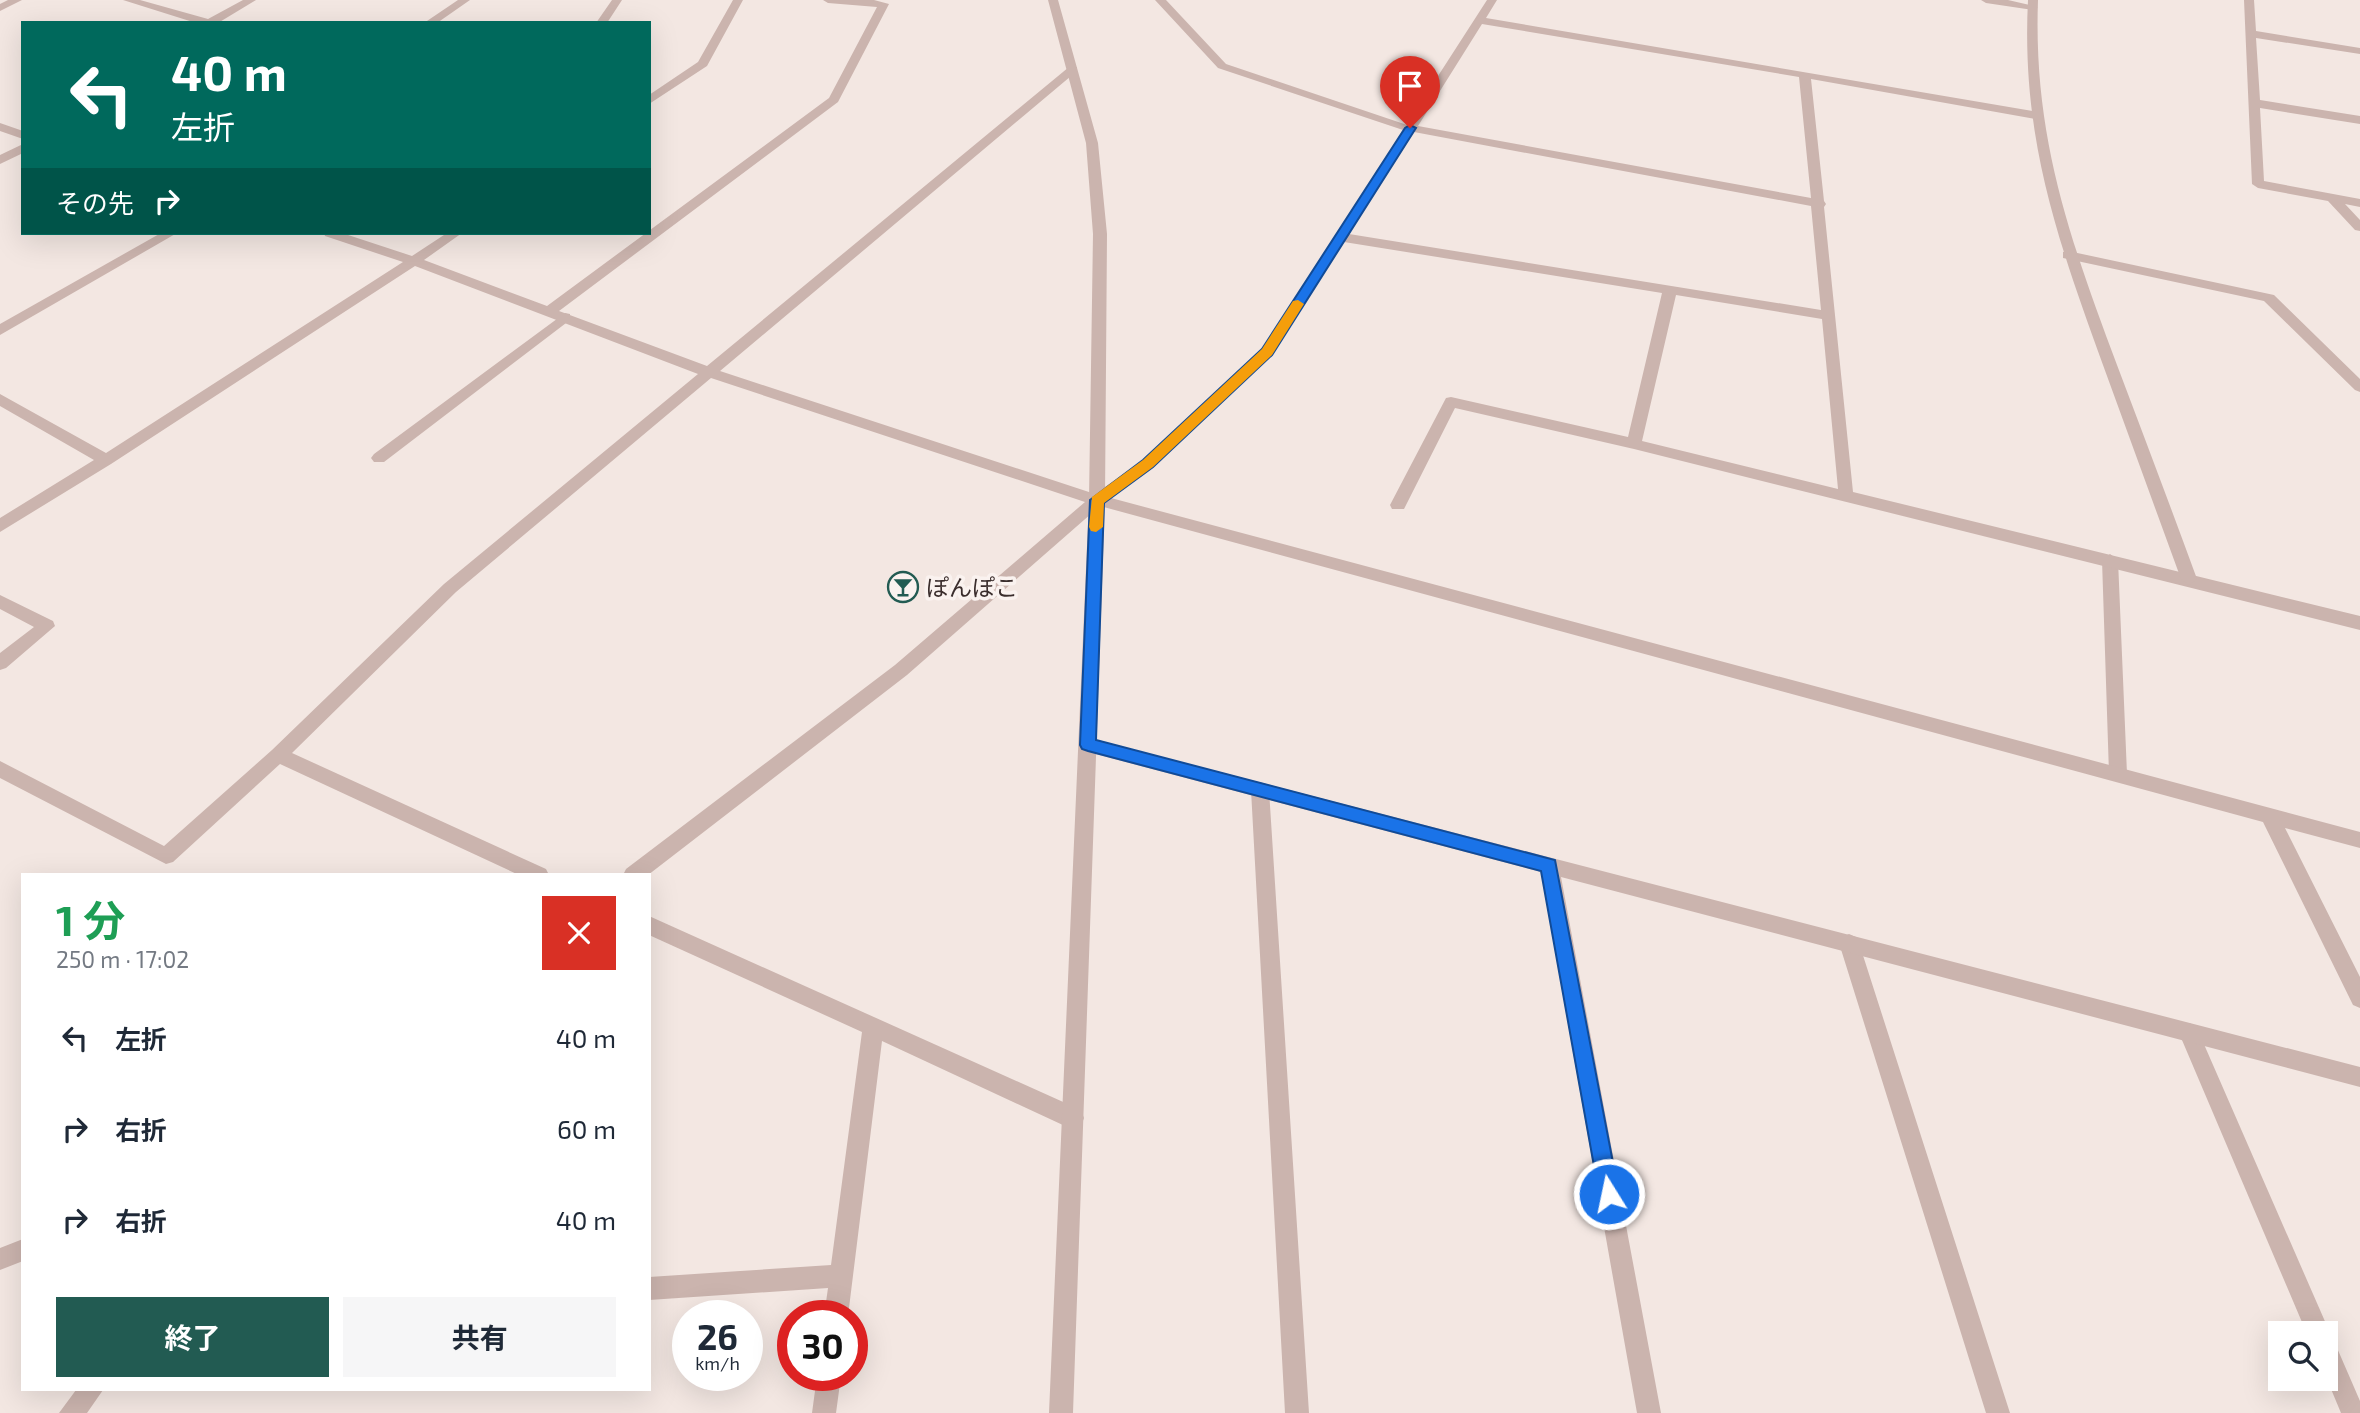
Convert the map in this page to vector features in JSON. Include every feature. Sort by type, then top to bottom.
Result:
[{"type":"street","points":[[0,8],[17,0]]},
{"type":"street","points":[[128,0],[202,21]]},
{"type":"street","points":[[213,21],[251,0]]},
{"type":"street","points":[[432,21],[465,0]]},
{"type":"street","points":[[602,21],[617,0]]},
{"type":"street","points":[[651,100],[703,64],[738,0]]},
{"type":"street","points":[[550,311],[834,100],[884,4],[828,0]]},
{"type":"street","points":[[1053,0],[1092,143],[1100,234],[1097,500],[1061,1413]]},
{"type":"street","points":[[1160,0],[1222,66],[1410,128],[1819,204]]},
{"type":"street","points":[[636,873],[901,670],[1097,500],[1148,464],[1267,352],[1492,0]]},
{"type":"street","points":[[1986,0],[2033,3],[2035,115],[2068,255],[2189,579]]},
{"type":"street","points":[[2249,0],[2258,184],[2360,203]]},
{"type":"street","points":[[1479,20],[2035,115]]},
{"type":"street","points":[[2251,34],[2360,51]]},
{"type":"street","points":[[0,769],[166,856],[278,755],[450,588],[1073,69]]},
{"type":"street","points":[[1805,74],[1846,496]]},
{"type":"street","points":[[2254,103],[2360,120]]},
{"type":"street","points":[[0,127],[21,134]]},
{"type":"street","points":[[0,160],[21,149]]},
{"type":"street","points":[[2332,198],[2360,226]]},
{"type":"street","points":[[0,330],[166,235]]},
{"type":"street","points":[[336,235],[550,311],[710,373],[1097,500],[2360,840]]},
{"type":"street","points":[[0,526],[453,235]]},
{"type":"street","points":[[1341,237],[1830,316]]},
{"type":"street","points":[[2068,255],[2269,298],[2360,387]]},
{"type":"street","points":[[1634,444],[1671,290]]},
{"type":"street","points":[[379,458],[565,317]]},
{"type":"street","points":[[0,399],[106,460]]},
{"type":"street","points":[[1398,505],[1451,402],[1634,444],[2360,623]]},
{"type":"street","points":[[2110,560],[2118,774]]},
{"type":"street","points":[[0,601],[47,626],[0,663]]},
{"type":"street","points":[[1088,745],[2360,1077]]},
{"type":"street","points":[[278,755],[535,873]]},
{"type":"street","points":[[1260,790],[1297,1413]]},
{"type":"street","points":[[2269,815],[2360,998]]},
{"type":"street","points":[[1549,865],[1649,1413]]},
{"type":"street","points":[[651,926],[1073,1118]]},
{"type":"street","points":[[1849,943],[1998,1413]]},
{"type":"street","points":[[838,1300],[873,1027]]},
{"type":"street","points":[[2189,1033],[2313,1321]]},
{"type":"street","points":[[0,1259],[21,1251]]},
{"type":"street","points":[[651,1289],[841,1276]]},
{"type":"street","points":[[2338,1377],[2353,1413]]},
{"type":"street","points":[[71,1413],[90,1391]]},
{"type":"street","points":[[824,1413],[826,1391]]},
{"type":"slow traffic","points":[[1096,527],[1097,500],[1148,464],[1267,352],[1298,304]]},
{"type":"place","name":"ぽんぽこ","points":[[903,587]]},
{"type":"route","points":[[1410,128],[1267,352],[1148,464],[1097,500],[1088,745],[1549,865],[1609,1194]]}]
